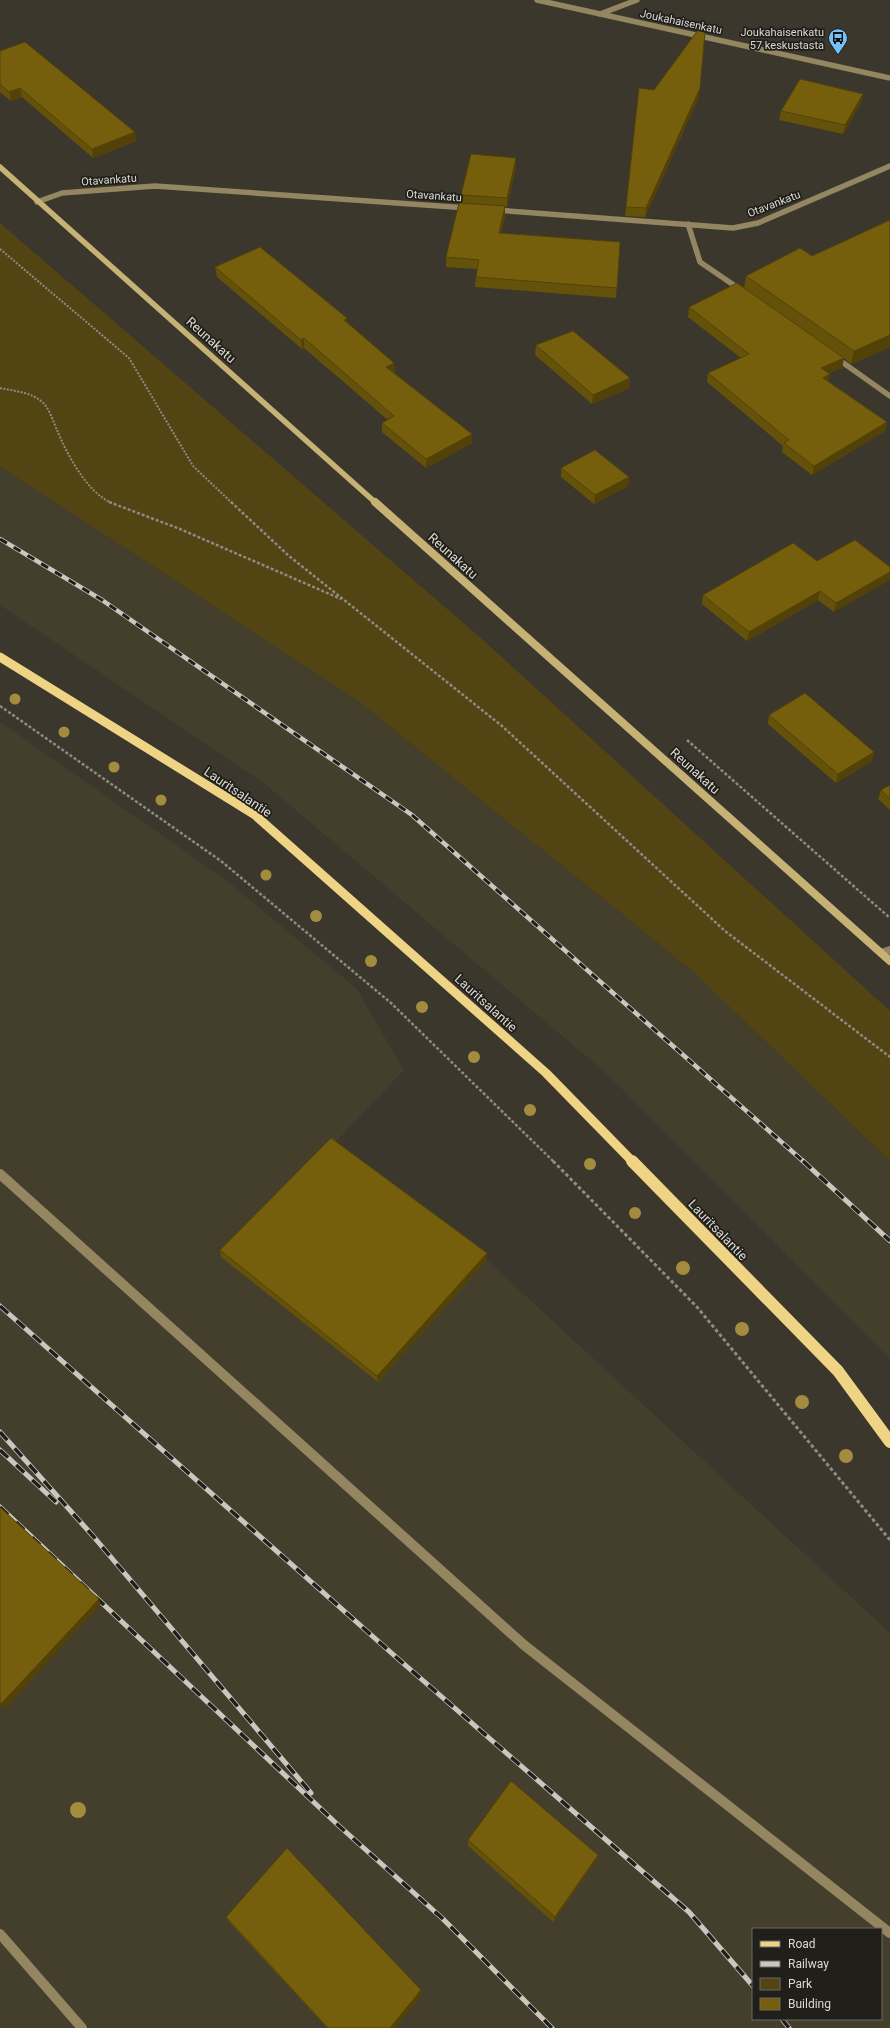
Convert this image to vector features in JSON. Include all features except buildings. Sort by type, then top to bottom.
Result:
[{"type":"main road","name":"Reunakatu","points":[[0,167],[890,961]]},
{"type":"main road","name":"Lauritsalantie","points":[[0,658],[255,815],[546,1074],[838,1371],[890,1442]]},
{"type":"street","name":"Joukahaisenkatu","points":[[537,0],[890,78]]},
{"type":"street","points":[[600,14],[637,0]]},
{"type":"street","name":"Otavankatu","points":[[489,210],[733,228],[758,223],[890,166]]},
{"type":"street","name":"Otavankatu","points":[[38,202],[62,193],[155,186],[473,209]]},
{"type":"street","points":[[688,224],[700,262],[745,293]]},
{"type":"street","points":[[827,351],[890,396]]},
{"type":"street","points":[[881,953],[890,950]]},
{"type":"street","points":[[0,1174],[524,1645],[890,1933]]},
{"type":"street","points":[[0,1934],[82,2028]]},
{"type":"path","points":[[0,249],[129,358],[193,466],[289,556],[502,726],[726,931],[890,1057]]},
{"type":"path","points":[[0,388],[26,393],[42,401],[49,412],[64,447],[75,465],[89,484],[103,499],[180,528],[346,601]]},
{"type":"path","points":[[0,706],[221,861],[391,1003],[545,1153],[697,1308],[890,1540]]},
{"type":"shaded area","points":[[0,466],[357,700],[690,969],[890,1161],[890,1359],[606,1073],[265,784],[0,605]]},
{"type":"shaded area","points":[[0,722],[226,880],[356,988],[404,1070],[332,1146],[487,1260],[890,1633],[890,2028],[0,2028]]},
{"type":"green space","points":[[0,223],[483,640],[890,1011],[890,1161],[690,969],[357,700],[0,466]]},
{"type":"railway","points":[[0,539],[102,600],[412,815],[804,1162]]},
{"type":"railway","points":[[803,1161],[890,1241]]},
{"type":"railway","points":[[0,1306],[396,1657],[689,1912],[752,1985]]},
{"type":"railway","points":[[0,1432],[93,1536],[311,1793]]},
{"type":"railway","points":[[0,1450],[56,1502]]},
{"type":"railway","points":[[0,1507],[338,1825],[442,1918],[552,2028]]},
{"type":"railway","points":[[783,2020],[789,2028]]},
{"type":"place","name":"Joukahaisenkatu 57 keskustasta","points":[[838,55]]}]
